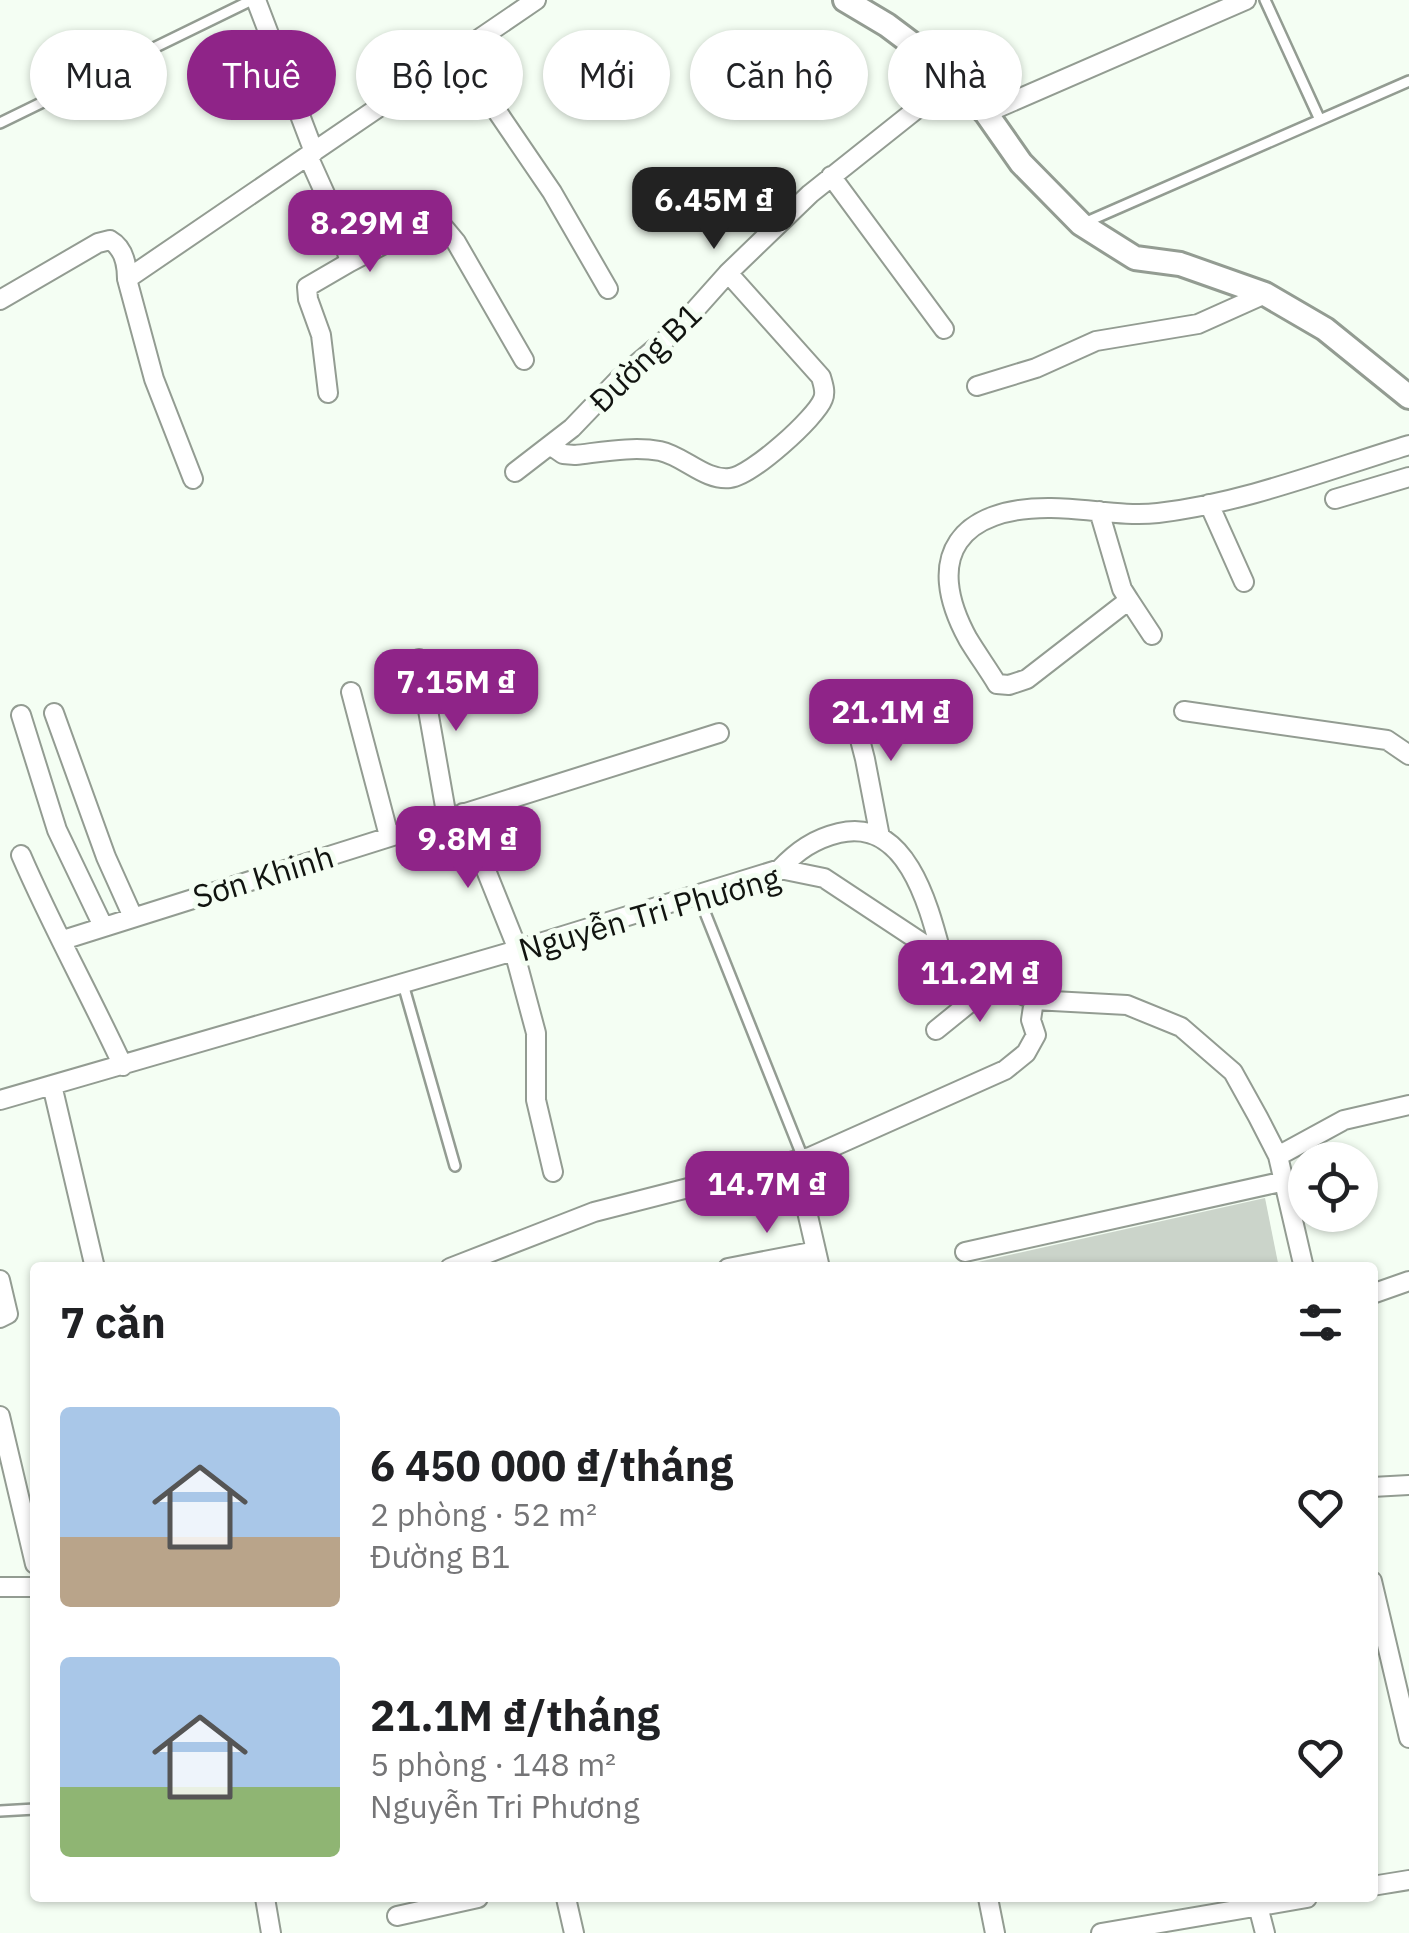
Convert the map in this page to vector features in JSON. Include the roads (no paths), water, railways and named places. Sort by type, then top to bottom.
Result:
[{"type":"street","points":[[254,0],[350,262]]},
{"type":"street","points":[[493,30],[536,0]]},
{"type":"street","points":[[844,0],[894,30]]},
{"type":"street","points":[[1022,98],[1246,0]]},
{"type":"street","points":[[128,279],[361,120]]},
{"type":"street","points":[[503,120],[552,192],[608,289]]},
{"type":"street","name":"Đường B1","points":[[516,472],[678,328],[728,273],[831,176],[902,120]]},
{"type":"street","points":[[990,120],[1021,163],[1082,224],[1135,258],[1180,264],[1265,294],[1325,329],[1409,397]]},
{"type":"street","points":[[831,176],[944,329]]},
{"type":"street","points":[[328,393],[321,335],[307,287],[426,224],[446,227],[524,360]]},
{"type":"street","points":[[0,300],[98,243],[110,240],[118,245],[154,379],[193,479]]},
{"type":"street","points":[[550,445],[563,454],[575,455],[656,450],[680,457],[716,478],[728,478],[757,467],[776,449],[823,402],[825,391],[821,377],[728,273]]},
{"type":"street","points":[[977,386],[1036,368],[1096,341],[1198,324],[1265,294]]},
{"type":"street","points":[[1130,600],[1027,680],[1010,686],[998,684],[967,637],[954,602],[950,554],[960,535],[990,516],[1053,508],[1154,514],[1210,504],[1409,445]]},
{"type":"street","points":[[1335,499],[1409,477]]},
{"type":"street","points":[[1210,504],[1244,582]]},
{"type":"street","points":[[1099,511],[1122,590],[1152,636]]},
{"type":"street","points":[[419,659],[455,816],[516,951],[536,1032],[536,1100],[553,1172]]},
{"type":"street","points":[[351,692],[389,836]]},
{"type":"street","points":[[850,701],[880,837]]},
{"type":"street","points":[[1184,711],[1387,740],[1409,755]]},
{"type":"street","points":[[54,713],[106,857],[133,917]]},
{"type":"street","points":[[21,715],[57,830],[102,926]]},
{"type":"street","name":"Sơn Khinh","points":[[63,940],[719,733]]},
{"type":"street","points":[[780,869],[797,852],[832,834],[867,830],[880,837],[912,872],[927,901],[942,956]]},
{"type":"street","points":[[21,855],[44,909],[124,1066]]},
{"type":"street","name":"Nguyễn Tri Phương","points":[[0,1100],[516,951],[780,869],[824,878],[942,956],[1034,1000],[1126,1005],[1181,1027],[1234,1072],[1278,1156],[1303,1262]]},
{"type":"street","points":[[936,1030],[994,983]]},
{"type":"street","points":[[465,1262],[594,1212],[803,1158],[1006,1070],[1026,1053],[1036,1035],[1031,1020],[1034,1000]]},
{"type":"street","points":[[52,1086],[94,1262]]},
{"type":"street","points":[[1278,1156],[1344,1120],[1409,1104]]},
{"type":"street","points":[[788,1262],[818,1259],[804,1194],[808,1172],[803,1158]]},
{"type":"street","points":[[965,1252],[1285,1181]]},
{"type":"street","points":[[0,1280],[8,1314],[0,1318]]},
{"type":"street","points":[[1378,1292],[1409,1281]]},
{"type":"street","points":[[0,1416],[30,1543]]},
{"type":"street","points":[[1378,1488],[1409,1485]]},
{"type":"street","points":[[0,1587],[30,1586]]},
{"type":"street","points":[[1378,1606],[1409,1738]]},
{"type":"street","points":[[1378,1885],[1409,1880]]},
{"type":"street","points":[[266,1902],[271,1933]]},
{"type":"street","points":[[396,1916],[460,1902]]},
{"type":"street","points":[[567,1902],[574,1933]]},
{"type":"street","points":[[989,1902],[995,1933]]},
{"type":"street","points":[[1101,1933],[1265,1903],[1265,1933]]},
{"type":"lane","points":[[0,123],[254,0]]},
{"type":"lane","points":[[1265,0],[1320,120]]},
{"type":"lane","points":[[1082,224],[1409,81]]},
{"type":"lane","points":[[697,893],[803,1158]]},
{"type":"lane","points":[[403,984],[455,1166]]},
{"type":"lane","points":[[0,1811],[30,1809]]}]
